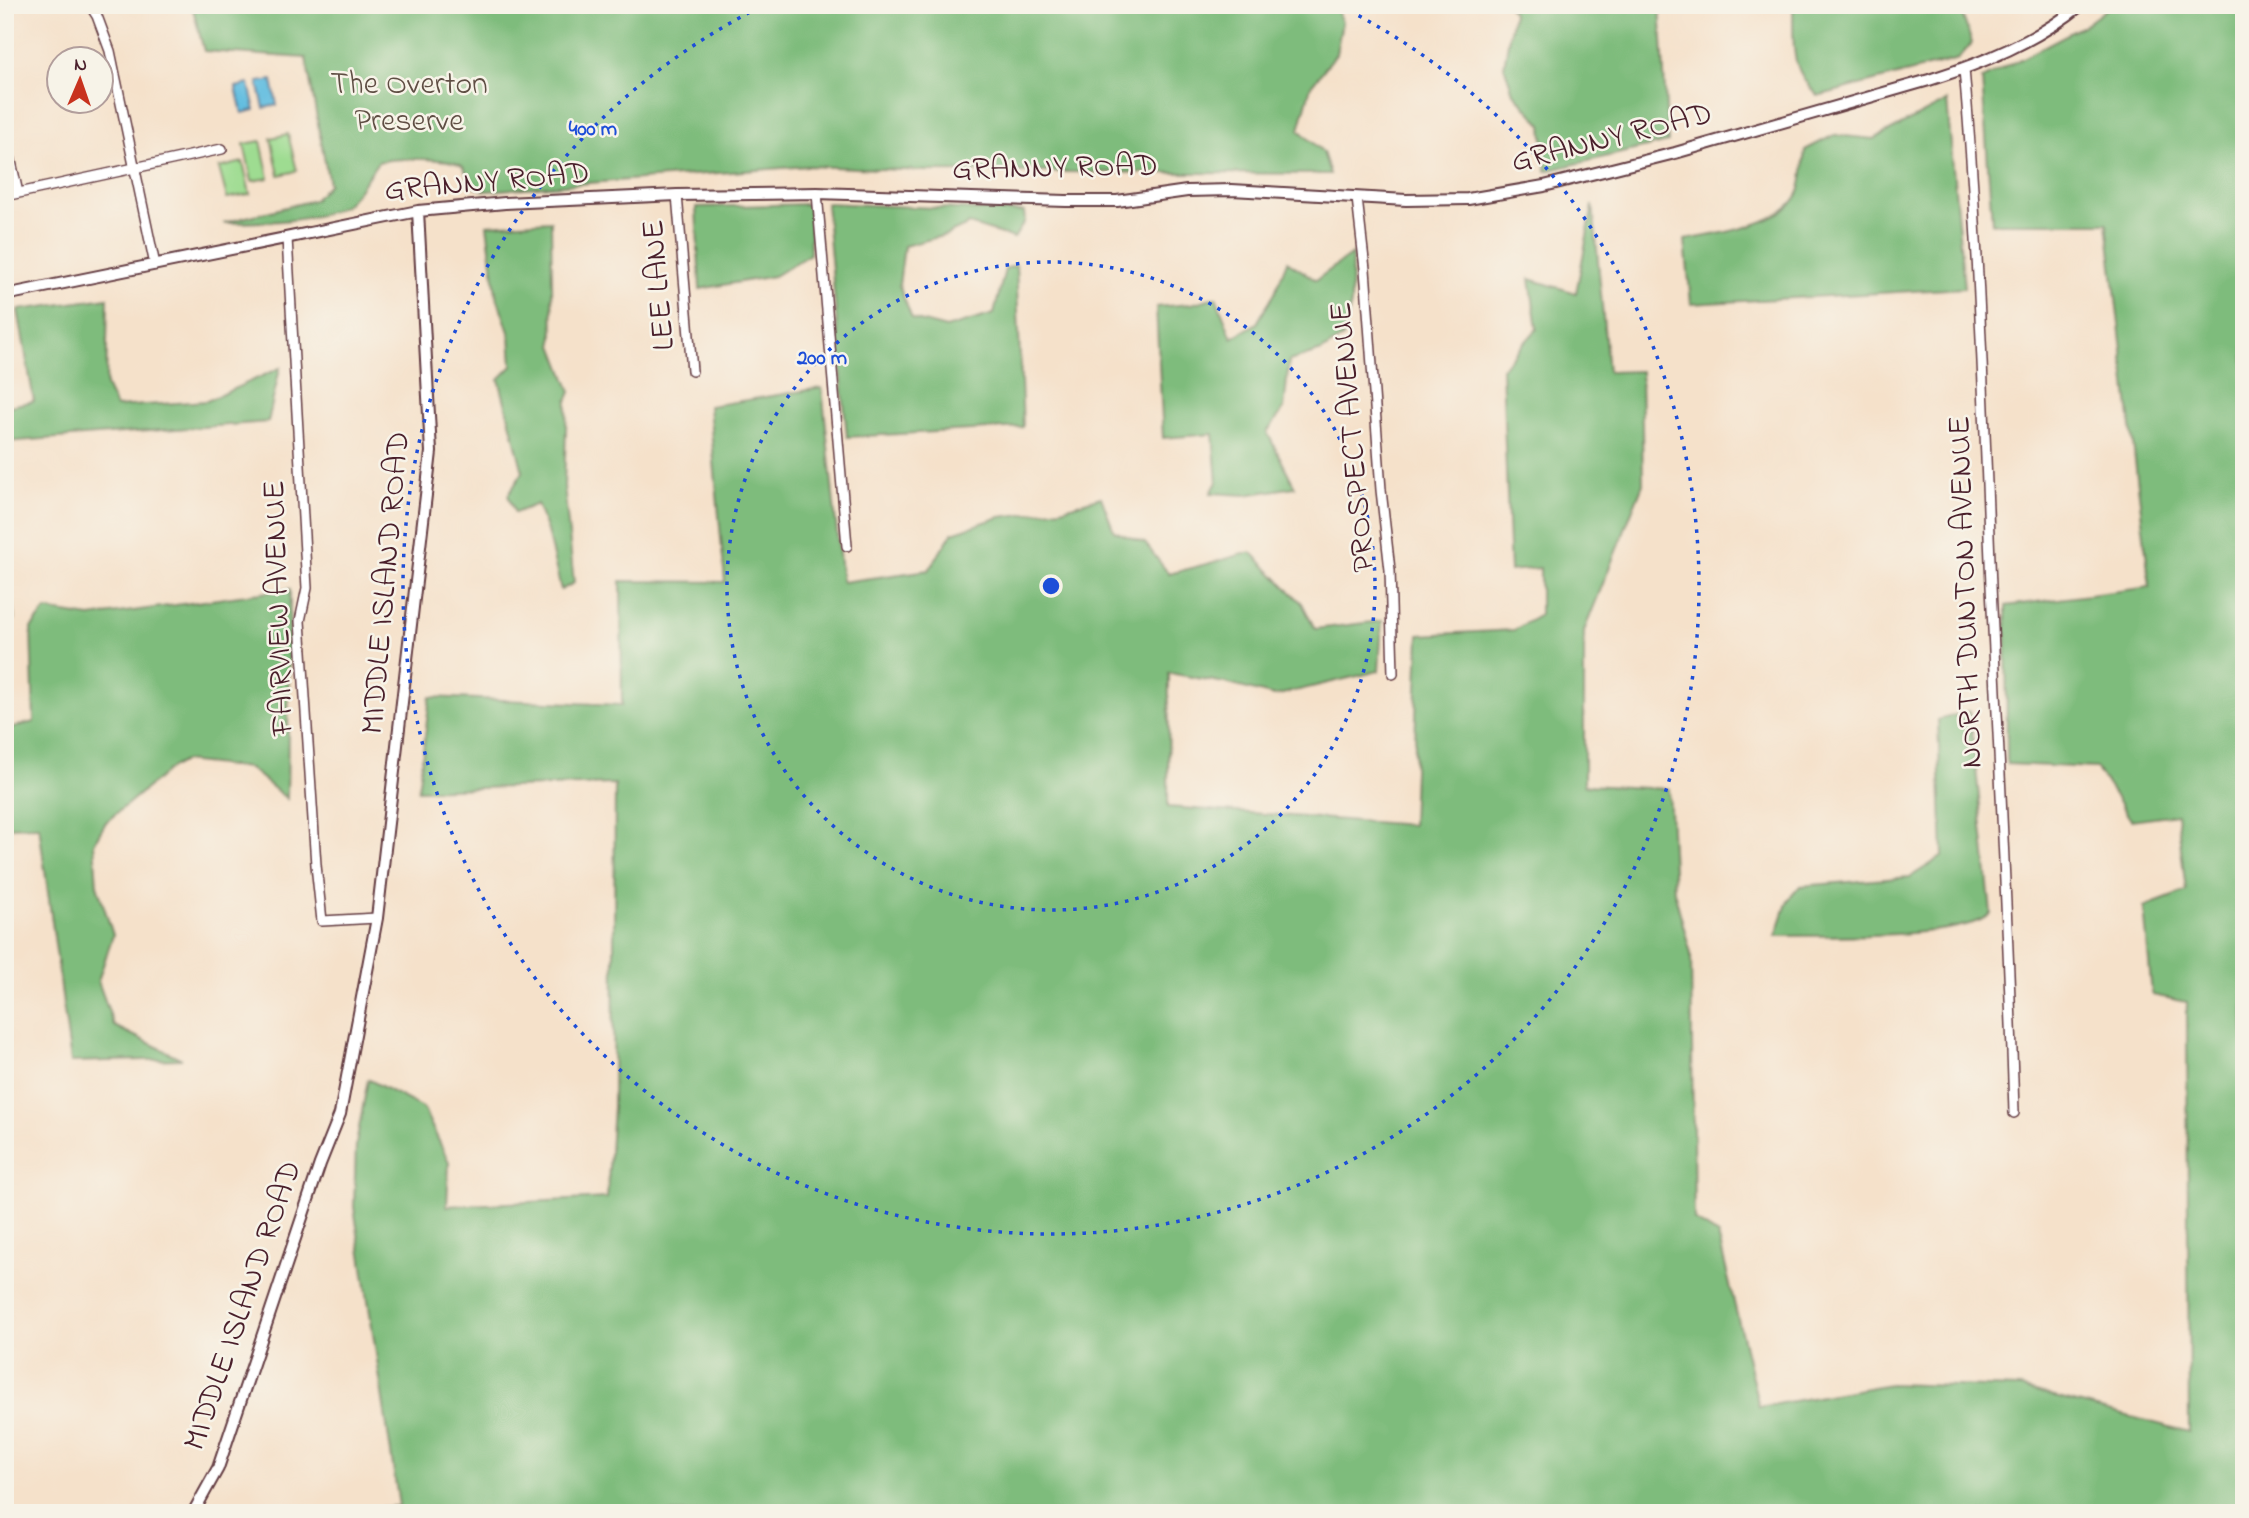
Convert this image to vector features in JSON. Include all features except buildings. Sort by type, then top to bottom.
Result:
[{"type":"street","points":[[89,5],[97,16],[110,51],[155,265]]},
{"type":"street","name":"GRANNY ROAD","points":[[5,295],[418,211],[505,203],[677,195],[817,193],[1116,201],[1187,191],[1232,190],[1406,200],[1468,199],[1544,186],[1675,153],[1964,69],[2060,22],[2081,5]]},
{"type":"street","name":"NORTH DUNTON AVENUE","points":[[1964,69],[1979,301],[2010,949],[2014,1113]]},
{"type":"street","points":[[5,134],[18,193]]},
{"type":"street","points":[[5,195],[222,149]]},
{"type":"street","points":[[817,193],[847,546]]},
{"type":"street","name":"LEE LANE","points":[[677,195],[692,371]]},
{"type":"street","name":"PROSPECT AVENUE","points":[[1357,198],[1366,269],[1380,481],[1390,570],[1393,674]]},
{"type":"street","name":"MIDDLE ISLAND ROAD","points":[[193,1513],[218,1468],[320,1164],[340,1115],[377,918],[430,452],[418,211]]},
{"type":"street","name":"FAIRVIEW AVENUE","points":[[287,238],[307,589],[300,621],[321,921],[377,918]]},
{"type":"green space","name":"The Overton Preserve","points":[[192,5],[1335,5],[1342,22],[1336,54],[1311,86],[1299,130],[1323,152],[1330,174],[927,171],[808,166],[487,191],[471,186],[462,166],[456,163],[421,159],[395,160],[378,162],[349,202],[332,211],[286,221],[223,223],[314,200],[329,184],[306,58],[204,51]]},
{"type":"green space","points":[[1508,5],[1660,5],[1668,142],[1546,171],[1542,125],[1513,92],[1504,66],[1513,13]]},
{"type":"green space","points":[[1793,5],[1959,5],[1972,43],[1958,59],[1818,96],[1808,86],[1797,65],[1793,43]]},
{"type":"green space","points":[[2112,5],[2240,5],[2244,10],[2244,1513],[321,1513],[399,1506],[354,1207],[356,1144],[368,1079],[423,1108],[449,1162],[447,1206],[607,1198],[613,1107],[615,784],[418,790],[430,697],[622,705],[621,581],[725,582],[709,406],[822,388],[842,582],[929,570],[952,533],[1000,517],[1061,509],[1101,497],[1114,531],[1145,543],[1169,574],[1251,552],[1302,603],[1315,629],[1382,621],[1379,671],[1274,696],[1225,683],[1169,673],[1168,807],[1412,825],[1419,635],[1514,630],[1540,615],[1540,568],[1510,571],[1502,368],[1537,329],[1530,279],[1576,293],[1593,205],[1608,372],[1641,371],[1643,484],[1584,631],[1584,785],[1669,789],[1674,891],[1691,954],[1694,1220],[1718,1235],[1759,1407],[1890,1384],[2020,1388],[2189,1432],[2187,1002],[2152,995],[2144,907],[2186,891],[2177,814],[2131,820],[2096,768],[2007,764],[2006,606],[2150,587],[2107,223],[1992,223],[1982,79],[2085,25]]},
{"type":"green space","points":[[1947,101],[1964,288],[1691,304],[1685,240],[1748,227],[1778,214],[1790,205],[1800,189],[1805,150],[1834,135],[1874,139]]},
{"type":"green space","points":[[288,134],[297,171],[279,175],[271,138]]},
{"type":"green space","points":[[261,141],[269,178],[252,181],[244,144]]},
{"type":"green space","points":[[243,162],[250,194],[227,198],[219,168]]},
{"type":"green space","points":[[826,203],[1024,212],[1025,221],[1014,238],[969,224],[946,235],[904,246],[899,285],[912,319],[946,328],[994,314],[1005,269],[1016,265],[1023,427],[847,437]]},
{"type":"green space","points":[[810,204],[810,254],[774,276],[700,289],[696,207]]},
{"type":"green space","points":[[551,221],[553,345],[571,392],[567,401],[564,486],[574,583],[561,590],[547,531],[537,504],[515,513],[508,495],[523,472],[499,379],[512,366],[510,335],[496,294],[487,225]]},
{"type":"green space","points":[[1352,254],[1351,304],[1343,337],[1322,351],[1289,361],[1284,409],[1267,432],[1295,487],[1245,495],[1211,493],[1217,482],[1213,434],[1163,438],[1156,307],[1191,304],[1216,297],[1232,338],[1257,323],[1275,292],[1287,261],[1316,280]]},
{"type":"green space","points":[[108,298],[106,386],[116,407],[207,401],[280,368],[268,422],[5,442],[5,407],[34,401],[18,310]]},
{"type":"green space","points":[[7,557],[14,619],[5,619]]},
{"type":"green space","points":[[290,589],[287,799],[249,768],[184,761],[172,767],[106,822],[94,843],[97,885],[113,935],[98,981],[114,1026],[182,1059],[71,1062],[39,826],[5,827],[5,729],[34,722],[31,628],[46,610],[90,617]]},
{"type":"green space","points":[[1970,711],[1991,913],[1977,922],[1923,932],[1776,936],[1788,900],[1800,886],[1910,877],[1943,856],[1938,720]]},
{"type":"water","points":[[272,80],[277,105],[264,108],[258,82]]},
{"type":"water","points":[[249,84],[255,110],[242,113],[236,87]]}]
